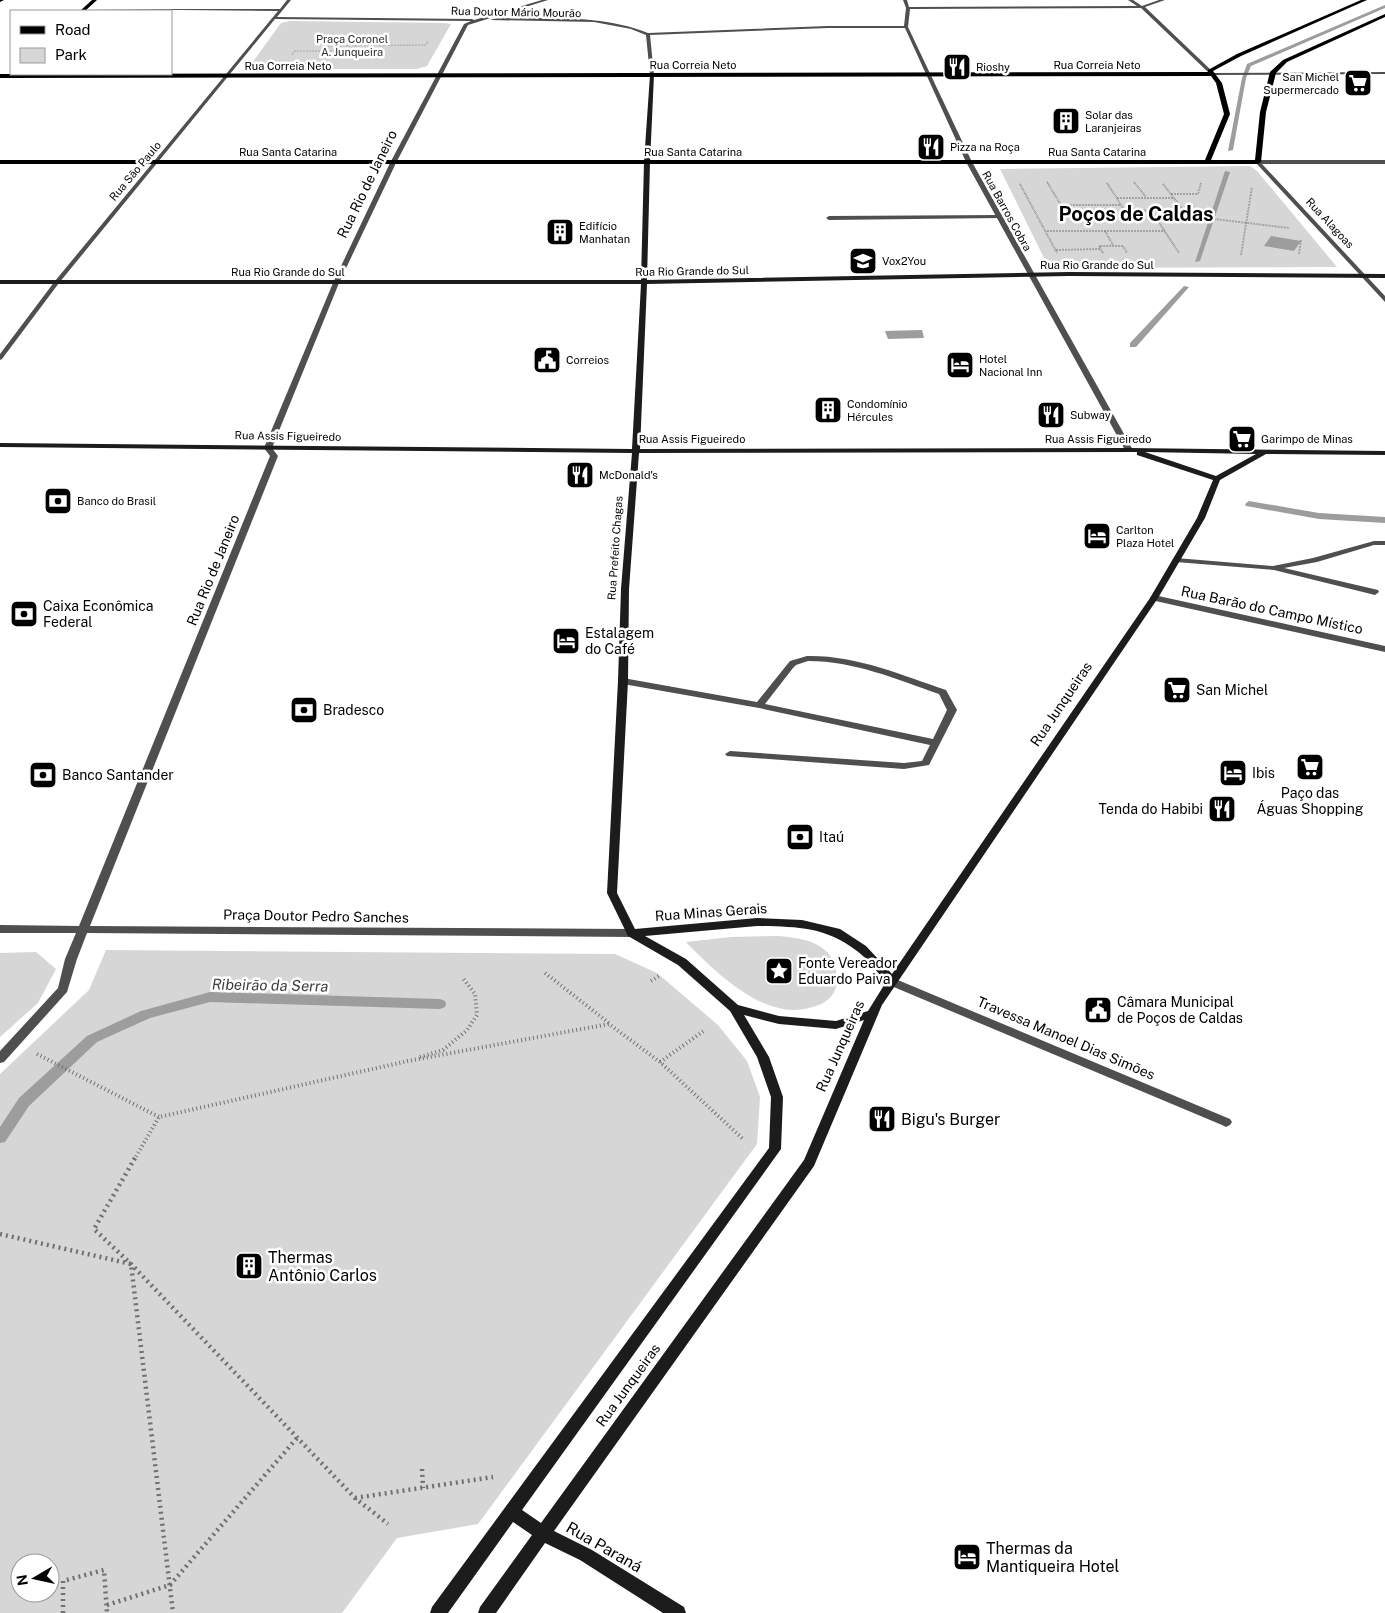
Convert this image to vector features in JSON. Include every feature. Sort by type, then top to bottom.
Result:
[{"type":"main road","points":[[83,10],[96,0]]},
{"type":"main road","points":[[1207,162],[1227,114],[1219,83],[1211,73],[1239,55],[1365,0]]},
{"type":"main road","points":[[1258,162],[1263,112],[1273,72],[1285,61],[1385,15]]},
{"type":"main road","name":"Rua Correia Neto","points":[[118,75],[928,76],[1211,73]]},
{"type":"main road","points":[[0,82],[9,74]]},
{"type":"main road","name":"Rua Correia Neto","points":[[0,76],[9,74]]},
{"type":"main road","name":"Rua Santa Catarina","points":[[0,162],[1258,162]]},
{"type":"street","name":"Rua São Paulo","points":[[0,358],[57,282],[228,76],[273,18],[290,0]]},
{"type":"street","points":[[480,20],[546,0]]},
{"type":"street","points":[[905,0],[908,8],[906,27]]},
{"type":"street","points":[[1130,0],[1142,7],[1211,73]]},
{"type":"street","points":[[908,8],[1142,7],[1163,0]]},
{"type":"street","points":[[83,10],[281,10]]},
{"type":"street","name":"Rua Doutor Mário Mourão","points":[[273,18],[572,20],[637,28],[648,34],[828,27],[906,27]]},
{"type":"street","name":"Rua Rio de Janeiro","points":[[0,1059],[63,989],[84,928],[274,456],[268,448],[336,283],[393,163],[466,24],[480,20]]},
{"type":"street","name":"Rua Barros Cobra","points":[[906,27],[969,162],[1129,450]]},
{"type":"street","name":"Rua Prefeito Chagas","points":[[632,933],[612,892],[623,681],[625,589],[636,451],[644,282],[647,162],[652,75],[648,34]]},
{"type":"street","name":"Rua Correia Neto","points":[[1211,73],[1385,73]]},
{"type":"street","name":"Rua Santa Catarina","points":[[1258,162],[1385,162]]},
{"type":"street","name":"Rua Alagoas","points":[[1258,162],[1385,300]]},
{"type":"street","points":[[829,218],[999,217]]},
{"type":"street","name":"Rua Rio Grande do Sul","points":[[0,282],[644,282],[1031,275],[1385,276]]},
{"type":"street","name":"Rua Assis Figueiredo","points":[[0,445],[636,451],[1129,450],[1385,453]]},
{"type":"street","points":[[1129,450],[1217,479],[1264,452]]},
{"type":"street","name":"Rua Junqueiras","points":[[486,1613],[810,1162],[871,1014],[1154,598],[1201,518],[1217,479]]},
{"type":"street","points":[[1273,568],[1314,560],[1374,543],[1385,543]]},
{"type":"street","points":[[1176,560],[1273,568],[1375,592]]},
{"type":"street","name":"Rua Barão do Campo Místico","points":[[1154,598],[1385,649]]},
{"type":"street","points":[[730,754],[904,766],[926,763],[952,710],[943,692],[852,662],[814,658],[792,664],[759,705]]},
{"type":"street","points":[[623,681],[759,705],[936,743]]},
{"type":"street","name":"Rua Minas Gerais","points":[[632,933],[757,922],[802,924],[836,932],[862,949],[894,982]]},
{"type":"street","name":"Praça Doutor Pedro Sanches","points":[[0,928],[632,933]]},
{"type":"street","points":[[632,933],[682,962],[734,1008],[779,1020],[836,1025],[871,1014]]},
{"type":"street","name":"Travessa Manoel Dias Simões","points":[[894,982],[1226,1122]]},
{"type":"street","name":"Rua Junqueiras","points":[[438,1613],[775,1149],[777,1097],[763,1057],[734,1008]]},
{"type":"street","name":"Rua Paraná","points":[[512,1512],[543,1534],[586,1555],[678,1613]]},
{"type":"path","points":[[337,46],[340,41],[350,41]]},
{"type":"path","points":[[323,51],[327,46],[420,46],[426,45],[428,41],[409,41]]},
{"type":"path","points":[[1129,176],[1146,198]]},
{"type":"path","points":[[1044,178],[1061,205],[1121,205]]},
{"type":"path","points":[[1018,179],[1060,258]]},
{"type":"path","points":[[1104,179],[1123,208],[1294,229],[1288,222]]},
{"type":"path","points":[[1162,183],[1188,216]]},
{"type":"path","points":[[1241,257],[1252,186]]},
{"type":"path","points":[[1171,194],[1198,194]]},
{"type":"path","points":[[1116,198],[1173,198]]},
{"type":"path","points":[[1152,211],[1179,253]]},
{"type":"path","points":[[1046,231],[1165,231]]},
{"type":"path","points":[[1105,231],[1113,246]]},
{"type":"path","points":[[1298,253],[1301,237],[1307,244]]},
{"type":"path","points":[[1102,253],[1099,246],[1123,246],[1127,253]]},
{"type":"path","points":[[1056,250],[1101,250]]},
{"type":"path","points":[[545,973],[660,1062],[743,1139]]},
{"type":"path","points":[[408,1061],[443,1050],[467,1030],[476,1015],[475,994],[462,977]]},
{"type":"path","points":[[34,1052],[92,1080],[159,1117],[408,1061],[609,1024]]},
{"type":"path","points":[[660,1062],[705,1030]]},
{"type":"path","points":[[159,1117],[94,1229],[355,1498],[388,1524]]},
{"type":"path","points":[[0,1234],[130,1264]]},
{"type":"path","points":[[130,1264],[173,1613]]},
{"type":"path","points":[[107,1605],[170,1585],[297,1438]]},
{"type":"path","points":[[422,1469],[423,1488]]},
{"type":"path","points":[[355,1498],[493,1477]]},
{"type":"path","points":[[63,1613],[63,1581],[104,1570],[107,1613]]},
{"type":"green space","name":"Praça Coronel A. Junqueira","points":[[290,21],[451,24],[427,66],[417,69],[257,69],[249,67],[281,23]]},
{"type":"green space","points":[[1250,166],[1257,171],[1337,267],[1049,268],[1000,169]]},
{"type":"green space","points":[[779,936],[798,938],[816,944],[830,955],[835,965],[837,981],[832,995],[827,1001],[820,1005],[794,1010],[764,1003],[749,996],[735,986],[708,964],[686,942],[731,937]]},
{"type":"green space","points":[[106,950],[615,954],[657,973],[718,1025],[747,1061],[760,1097],[757,1144],[478,1524],[397,1538],[342,1613],[0,1613],[0,1074],[89,990]]},
{"type":"green space","points":[[36,952],[56,969],[38,1003],[0,1037],[0,953]]},
{"type":"shaded area","points":[[1271,236],[1301,241],[1294,251],[1264,246]]},
{"type":"shaded area","points":[[922,330],[924,338],[888,339],[885,331]]},
{"type":"waterway","name":"Ribeirão da Serra","points":[[1230,150],[1244,78],[1249,65],[1385,6]]},
{"type":"waterway","name":"Ribeirão da Serra","points":[[1197,261],[1227,172]]},
{"type":"waterway","name":"Ribeirão da Serra","points":[[1133,345],[1186,287]]},
{"type":"waterway","points":[[1249,504],[1319,516],[1385,520]]},
{"type":"waterway","name":"Ribeirão da Serra","points":[[0,1138],[24,1102],[92,1039],[146,1014],[210,997],[440,1004]]},
{"type":"place","name":"Rioshy","points":[[957,67]]},
{"type":"place","name":"San Michel Supermercado","points":[[1358,83]]},
{"type":"place","name":"Solar das Laranjeiras","points":[[1066,121]]},
{"type":"place","name":"Pizza na Roça","points":[[931,147]]},
{"type":"place","name":"Edifício Manhatan","points":[[560,232]]},
{"type":"place","name":"Vox2You","points":[[863,261]]},
{"type":"place","name":"Correios","points":[[547,360]]},
{"type":"place","name":"Hotel Nacional Inn","points":[[960,365]]},
{"type":"place","name":"Condomínio Hércules","points":[[828,410]]},
{"type":"place","name":"Subway","points":[[1051,415]]},
{"type":"place","name":"Garimpo de Minas","points":[[1242,439]]},
{"type":"place","name":"McDonald's","points":[[580,475]]},
{"type":"place","name":"Banco do Brasil","points":[[58,501]]},
{"type":"place","name":"Carlton Plaza Hotel","points":[[1097,536]]},
{"type":"place","name":"Caixa Econômica Federal","points":[[24,614]]},
{"type":"place","name":"Estalagem do Café","points":[[566,641]]},
{"type":"place","name":"San Michel","points":[[1177,690]]},
{"type":"place","name":"Bradesco","points":[[304,710]]},
{"type":"place","name":"Paço das Águas Shopping","points":[[1310,767]]},
{"type":"place","name":"Ibis","points":[[1233,773]]},
{"type":"place","name":"Banco Santander","points":[[43,775]]},
{"type":"place","name":"Tenda do Habibi","points":[[1222,809]]},
{"type":"place","name":"Itaú","points":[[800,837]]},
{"type":"place","name":"Fonte Vereador Eduardo Paiva","points":[[779,971]]},
{"type":"place","name":"Câmara Municipal de Poços de Caldas","points":[[1098,1010]]},
{"type":"place","name":"Bigu's Burger","points":[[882,1119]]},
{"type":"place","name":"Thermas Antônio Carlos","points":[[249,1266]]},
{"type":"place","name":"Thermas da Mantiqueira Hotel","points":[[967,1557]]},
{"type":"district","name":"Poços de Caldas","points":[[1136,214]]}]
